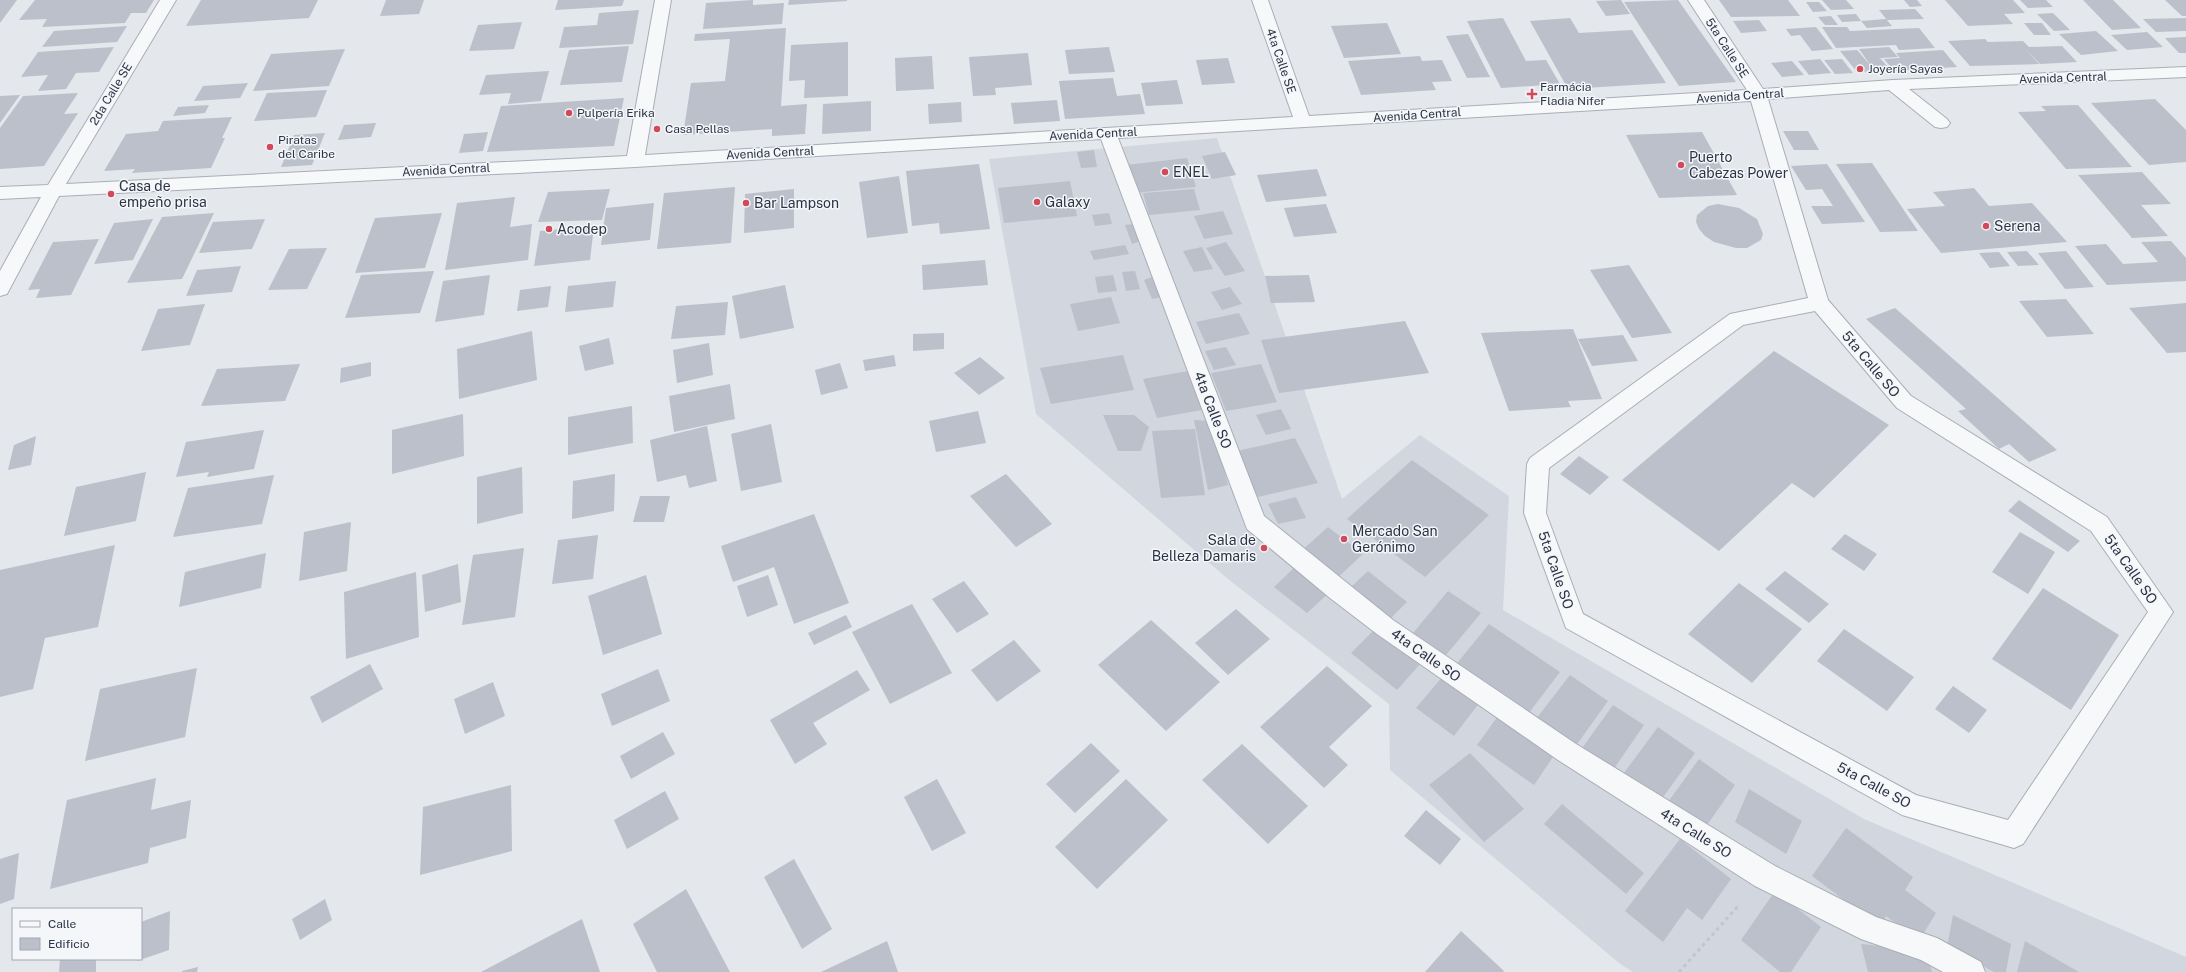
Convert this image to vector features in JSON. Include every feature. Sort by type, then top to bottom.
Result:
[{"type":"street","name":"2da Calle SE","points":[[0,288],[54,189],[168,0]]},
{"type":"street","points":[[635,162],[663,0]]},
{"type":"street","name":"4ta Calle SE","points":[[1260,0],[1303,122]]},
{"type":"street","name":"5ta Calle SE","points":[[1696,0],[1758,95]]},
{"type":"street","name":"Avenida Central","points":[[0,193],[54,189],[635,162],[1758,95],[1893,85],[2186,72]]},
{"type":"street","points":[[1893,85],[1941,123]]},
{"type":"street","name":"5ta Calle SO","points":[[1758,95],[1819,303],[1904,402],[2099,524],[2161,612],[2014,835],[1911,806],[1574,621],[1536,513],[1538,464],[1737,319],[1819,303]]},
{"type":"street","name":"4ta Calle SO","points":[[1107,133],[1255,522],[1338,591],[1408,643],[1567,752],[1765,876],[1871,929],[1927,948],[1971,972]]},
{"type":"path","points":[[1679,972],[1765,876]]},
{"type":"shaded area","name":"Mercado San Gerónimo","points":[[1217,138],[1342,499],[1420,435],[1509,496],[1503,610],[1864,819],[2186,957],[2186,972],[1633,972],[1619,963],[1390,770],[1389,704],[1228,579],[1036,414],[989,159]]},
{"type":"building","points":[[0,0],[17,0],[0,23]]},
{"type":"building","points":[[35,0],[154,0],[146,13],[131,13],[125,23],[42,27],[47,19],[19,20]]},
{"type":"building","points":[[201,0],[318,0],[309,18],[186,26]]},
{"type":"building","points":[[386,0],[424,0],[419,14],[380,16]]},
{"type":"building","points":[[558,0],[624,0],[622,6],[555,10]]},
{"type":"building","points":[[753,0],[753,5],[784,3],[782,24],[703,29],[706,3]]},
{"type":"building","points":[[789,0],[847,0],[847,1],[788,5]]},
{"type":"building","points":[[1621,0],[1630,14],[1606,16],[1596,1]]},
{"type":"building","points":[[1678,0],[1736,82],[1679,86],[1624,2]]},
{"type":"building","points":[[1719,0],[1788,0],[1800,16],[1731,17]]},
{"type":"building","points":[[1822,0],[1846,0],[1854,9],[1831,10]]},
{"type":"building","points":[[1904,0],[1917,0],[1922,6],[1910,7]]},
{"type":"building","points":[[1945,0],[2013,0],[2025,13],[2004,14],[2013,24],[1968,26]]},
{"type":"building","points":[[2020,0],[2046,0],[2053,7],[2028,8]]},
{"type":"building","points":[[2083,0],[2113,0],[2141,28],[2112,30]]},
{"type":"building","points":[[2165,0],[2186,0],[2186,16],[2182,16]]},
{"type":"building","points":[[1806,2],[1819,2],[1827,11],[1813,12]]},
{"type":"building","points":[[1915,9],[1924,19],[1887,20],[1879,10]]},
{"type":"building","points":[[639,10],[633,44],[559,48],[564,27],[597,25],[599,13]]},
{"type":"building","points":[[2053,13],[2070,30],[2054,31],[2037,14]]},
{"type":"building","points":[[1856,14],[1861,21],[1842,22],[1837,15]]},
{"type":"building","points":[[1831,16],[1838,25],[1825,25],[1818,17]]},
{"type":"building","points":[[1503,18],[1526,61],[1546,60],[1560,84],[1501,88],[1467,21]]},
{"type":"building","points":[[1570,18],[1579,33],[1632,30],[1666,83],[1568,89],[1530,21]]},
{"type":"building","points":[[2186,18],[2186,31],[2156,32],[2143,19]]},
{"type":"building","points":[[1886,19],[1892,26],[1867,28],[1861,21]]},
{"type":"building","points":[[1759,20],[1767,31],[1741,33],[1733,21]]},
{"type":"building","points":[[522,22],[514,49],[469,51],[478,25]]},
{"type":"building","points":[[1387,23],[1401,54],[1344,58],[1331,26]]},
{"type":"building","points":[[2024,23],[2042,23],[2051,35],[2034,35]]},
{"type":"building","points":[[127,26],[117,42],[42,47],[54,31]]},
{"type":"building","points":[[1816,27],[1833,49],[1812,51],[1800,35],[1791,36],[1786,29]]},
{"type":"building","points":[[1822,27],[1847,27],[1850,31],[1919,28],[1935,48],[1899,50],[1896,45],[1836,48]]},
{"type":"building","points":[[786,28],[781,106],[807,104],[805,134],[772,136],[772,129],[683,135],[691,83],[725,81],[730,39],[694,41],[695,34]]},
{"type":"building","points":[[2096,31],[2118,51],[2081,55],[2059,34]]},
{"type":"building","points":[[2147,32],[2163,47],[2127,50],[2111,35]]},
{"type":"building","points":[[1468,34],[1490,77],[1467,78],[1446,36]]},
{"type":"building","points":[[2186,37],[2186,53],[2179,53],[2165,38]]},
{"type":"building","points":[[1985,39],[1988,42],[2023,41],[2029,47],[2062,46],[2077,62],[2040,64],[2025,49],[2039,64],[1970,66],[1948,41]]},
{"type":"building","points":[[848,42],[848,96],[804,98],[805,80],[789,81],[791,45]]},
{"type":"building","points":[[629,46],[622,82],[560,85],[569,50]]},
{"type":"building","points":[[114,47],[99,72],[76,73],[66,89],[38,91],[48,75],[21,77],[38,52]]},
{"type":"building","points":[[1109,47],[1115,72],[1069,74],[1065,50]]},
{"type":"building","points":[[1889,47],[1898,57],[1880,58],[1888,67],[1873,68],[1875,71],[1857,72],[1840,51],[1857,50],[1871,66],[1859,49]]},
{"type":"building","points":[[345,49],[329,86],[253,91],[271,54]]},
{"type":"building","points":[[1943,50],[1957,67],[1894,71],[1884,59],[1900,58],[1896,53]]},
{"type":"building","points":[[1028,53],[1032,85],[995,88],[996,95],[973,96],[969,57]]},
{"type":"building","points":[[932,56],[934,89],[896,91],[895,58]]},
{"type":"building","points":[[1420,56],[1422,61],[1442,60],[1452,81],[1432,82],[1436,90],[1361,95],[1348,61]]},
{"type":"building","points":[[1228,58],[1235,83],[1202,85],[1196,60]]},
{"type":"building","points":[[1820,59],[1831,73],[1809,75],[1798,61]]},
{"type":"building","points":[[1842,59],[1853,73],[1835,74],[1824,60]]},
{"type":"building","points":[[1792,61],[1804,75],[1782,77],[1771,63]]},
{"type":"building","points":[[549,71],[541,101],[508,104],[511,93],[479,95],[486,75]]},
{"type":"building","points":[[1113,78],[1117,96],[1140,94],[1145,114],[1065,119],[1059,81]]},
{"type":"building","points":[[1177,80],[1183,104],[1146,106],[1141,83]]},
{"type":"building","points":[[248,83],[240,98],[194,101],[203,86]]},
{"type":"building","points":[[327,90],[316,117],[254,121],[267,93]]},
{"type":"building","points":[[78,93],[64,114],[78,113],[44,166],[0,169],[0,128],[23,96]]},
{"type":"building","points":[[20,95],[0,123],[0,96]]},
{"type":"building","points":[[624,98],[614,146],[487,152],[501,106]]},
{"type":"building","points":[[2155,99],[2186,130],[2186,162],[2149,165],[2091,103]]},
{"type":"building","points":[[1057,100],[1060,121],[1014,124],[1011,103]]},
{"type":"building","points":[[871,101],[871,131],[822,134],[823,104]]},
{"type":"building","points":[[961,102],[962,122],[929,124],[928,104]]},
{"type":"building","points":[[209,105],[205,113],[173,116],[178,107]]},
{"type":"building","points":[[2078,105],[2132,167],[2066,169],[2018,112],[2046,111],[2041,106]]},
{"type":"building","points":[[232,117],[222,138],[225,138],[211,168],[132,173],[135,169],[104,171],[126,134],[158,131],[163,121]]},
{"type":"building","points":[[376,123],[371,137],[338,140],[344,125]]},
{"type":"building","points":[[1783,131],[1808,131],[1819,150],[1794,150]]},
{"type":"building","points":[[488,132],[483,151],[459,153],[464,134]]},
{"type":"building","name":"Puerto Cabezas Power","points":[[1702,132],[1737,195],[1659,198],[1626,135]]},
{"type":"building","points":[[325,133],[312,165],[281,167],[294,135]]},
{"type":"building","points":[[1094,150],[1097,167],[1081,168],[1077,152]]},
{"type":"building","points":[[1225,152],[1236,175],[1212,179],[1202,156]]},
{"type":"building","points":[[1187,158],[1196,187],[1134,193],[1126,165]]},
{"type":"building","points":[[1872,163],[1918,231],[1880,232],[1836,164]]},
{"type":"building","points":[[979,164],[990,229],[940,234],[939,223],[912,226],[906,171]]},
{"type":"building","points":[[1827,164],[1865,222],[1822,224],[1811,206],[1833,206],[1822,189],[1806,190],[1791,166]]},
{"type":"building","points":[[1317,169],[1327,196],[1266,202],[1257,175]]},
{"type":"building","points":[[2142,172],[2171,204],[2141,205],[2168,236],[2132,238],[2078,175]]},
{"type":"building","points":[[899,176],[908,233],[867,238],[859,182]]},
{"type":"building","name":"Galaxy","points":[[1070,181],[1077,216],[1004,223],[998,188]]},
{"type":"building","points":[[735,187],[731,243],[657,249],[664,193]]},
{"type":"building","name":"Serena","points":[[1974,188],[1989,206],[2032,203],[2067,242],[1941,253],[1907,209],[1945,206],[1933,192]]},
{"type":"building","points":[[610,189],[602,220],[538,222],[548,192]]},
{"type":"building","points":[[794,189],[794,228],[744,233],[745,194]]},
{"type":"building","points":[[1194,189],[1200,210],[1149,215],[1143,193]]},
{"type":"building","points":[[515,197],[510,227],[532,224],[528,260],[445,270],[457,203]]},
{"type":"building","points":[[654,203],[650,240],[601,245],[606,208]]},
{"type":"building","points":[[1326,204],[1337,233],[1294,237],[1284,208]]},
{"type":"building","points":[[1718,204],[1739,208],[1757,219],[1763,234],[1761,240],[1747,248],[1736,248],[1714,242],[1705,236],[1699,229],[1696,222],[1697,215],[1708,206]]},
{"type":"building","points":[[1223,211],[1233,234],[1204,239],[1194,216]]},
{"type":"building","points":[[214,213],[182,279],[127,283],[162,217]]},
{"type":"building","points":[[442,213],[425,268],[355,273],[375,218]]},
{"type":"building","points":[[1109,213],[1112,224],[1095,226],[1092,215]]},
{"type":"building","points":[[153,219],[133,260],[94,264],[114,223]]},
{"type":"building","points":[[265,219],[252,249],[199,253],[213,222]]},
{"type":"building","points":[[1134,224],[1141,241],[1132,244],[1125,225]]},
{"type":"building","points":[[594,226],[590,260],[534,266],[540,231]]},
{"type":"building","points":[[99,239],[71,295],[36,298],[40,289],[28,290],[53,242]]},
{"type":"building","points":[[2171,241],[2186,258],[2186,281],[2107,285],[2075,246],[2106,244],[2123,264],[2158,262],[2141,242]]},
{"type":"building","points":[[1226,242],[1245,271],[1225,276],[1206,248]]},
{"type":"building","points":[[1125,245],[1129,254],[1094,260],[1090,251]]},
{"type":"building","points":[[1202,247],[1213,269],[1194,272],[1183,251]]},
{"type":"building","points":[[327,248],[307,289],[268,290],[289,249]]},
{"type":"building","points":[[2027,251],[2039,265],[2018,266],[2007,252]]},
{"type":"building","points":[[2066,251],[2094,287],[2065,289],[2038,253]]},
{"type":"building","points":[[1999,252],[2010,266],[1990,268],[1979,253]]},
{"type":"building","points":[[985,260],[988,285],[923,290],[922,265]]},
{"type":"building","points":[[1629,265],[1672,333],[1632,338],[1590,270]]},
{"type":"building","points":[[241,266],[232,292],[186,296],[197,270]]},
{"type":"building","points":[[434,271],[420,313],[345,318],[361,275]]},
{"type":"building","points":[[1135,271],[1140,289],[1126,291],[1122,272]]},
{"type":"building","points":[[490,275],[484,315],[435,322],[443,281]]},
{"type":"building","points":[[1113,275],[1117,291],[1098,293],[1095,277]]},
{"type":"building","points":[[1309,275],[1315,302],[1271,303],[1265,276]]},
{"type":"building","points":[[1152,277],[1162,297],[1152,299],[1144,280]]},
{"type":"building","points":[[616,281],[613,307],[565,312],[568,286]]},
{"type":"building","points":[[785,285],[794,328],[740,339],[732,296]]},
{"type":"building","points":[[551,286],[548,307],[517,311],[520,290]]},
{"type":"building","points":[[1230,287],[1242,304],[1222,310],[1211,292]]},
{"type":"building","points":[[1111,297],[1120,323],[1078,331],[1070,304]]},
{"type":"building","points":[[2066,299],[2094,334],[2047,337],[2019,301]]},
{"type":"building","points":[[728,302],[725,335],[671,339],[676,306]]},
{"type":"building","points":[[2186,303],[2186,352],[2167,353],[2129,308]]},
{"type":"building","points":[[205,304],[190,345],[141,351],[158,309]]},
{"type":"building","points":[[1895,308],[2057,450],[2029,462],[2009,444],[1999,449],[1958,411],[1966,409],[1866,319]]},
{"type":"building","points":[[1239,313],[1250,334],[1206,344],[1196,322]]},
{"type":"building","points":[[1405,321],[1429,373],[1279,393],[1261,340]]},
{"type":"building","points":[[1573,329],[1602,399],[1568,401],[1571,407],[1509,411],[1481,333]]},
{"type":"building","points":[[532,331],[537,380],[459,399],[457,349]]},
{"type":"building","points":[[944,333],[944,349],[913,351],[913,334]]},
{"type":"building","points":[[1623,335],[1638,361],[1592,366],[1578,339]]},
{"type":"building","points":[[609,338],[614,364],[585,371],[579,346]]},
{"type":"building","points":[[709,343],[713,375],[677,383],[673,350]]},
{"type":"building","points":[[1226,347],[1236,365],[1214,370],[1205,351]]},
{"type":"building","points":[[1774,351],[1889,425],[1814,498],[1792,483],[1719,551],[1622,480]]},
{"type":"building","points":[[894,355],[896,366],[865,371],[863,360]]},
{"type":"building","points":[[1123,355],[1134,390],[1051,404],[1040,368]]},
{"type":"building","points":[[980,357],[1005,378],[979,395],[954,373]]},
{"type":"building","points":[[371,362],[371,376],[340,383],[341,368]]},
{"type":"building","points":[[840,363],[848,388],[821,395],[815,370]]},
{"type":"building","points":[[300,364],[285,401],[201,406],[217,369]]},
{"type":"building","points":[[1261,364],[1277,402],[1226,411],[1211,373]]},
{"type":"building","points":[[1188,371],[1202,410],[1157,418],[1143,379]]},
{"type":"building","points":[[730,384],[735,419],[674,432],[669,396]]},
{"type":"building","points":[[632,406],[633,443],[568,455],[568,417]]},
{"type":"building","points":[[1281,409],[1291,429],[1266,435],[1256,415]]},
{"type":"building","points":[[978,411],[986,443],[936,452],[929,421]]},
{"type":"building","points":[[463,414],[464,456],[392,474],[392,430]]},
{"type":"building","points":[[1103,415],[1134,415],[1149,427],[1141,451],[1118,451]]},
{"type":"building","points":[[1194,420],[1211,421],[1228,485],[1208,490]]},
{"type":"building","points":[[771,424],[782,482],[741,491],[731,434]]},
{"type":"building","points":[[707,426],[717,481],[689,488],[686,475],[657,482],[650,440]]},
{"type":"building","points":[[1195,429],[1205,495],[1161,498],[1152,431]]},
{"type":"building","points":[[264,430],[254,469],[207,477],[209,472],[176,477],[186,442]]},
{"type":"building","points":[[36,436],[31,465],[8,470],[14,445]]},
{"type":"building","points":[[1295,438],[1318,483],[1258,497],[1237,451]]},
{"type":"building","points":[[1579,456],[1609,477],[1590,495],[1560,474]]},
{"type":"building","points":[[1412,460],[1489,515],[1425,577],[1347,519]]},
{"type":"building","points":[[522,467],[523,513],[477,524],[477,477]]},
{"type":"building","points":[[146,472],[136,521],[64,536],[76,487]]},
{"type":"building","points":[[615,474],[614,511],[572,519],[573,481]]},
{"type":"building","points":[[1006,474],[1052,524],[1016,547],[970,496]]},
{"type":"building","points":[[274,475],[262,524],[173,537],[188,488]]},
{"type":"building","points":[[640,496],[670,496],[664,522],[633,522]]},
{"type":"building","points":[[1296,497],[1306,518],[1278,524],[1268,504]]},
{"type":"building","points":[[2019,500],[2080,541],[2068,552],[2008,511]]},
{"type":"building","points":[[814,514],[849,603],[794,624],[774,567],[733,582],[721,546]]},
{"type":"building","points":[[351,522],[347,571],[299,581],[304,532]]},
{"type":"building","points":[[1328,527],[1363,554],[1335,580],[1299,553]]},
{"type":"building","points":[[2020,532],[2055,552],[2028,594],[1992,572]]},
{"type":"building","points":[[1845,534],[1877,554],[1864,571],[1831,549]]},
{"type":"building","points":[[598,535],[593,579],[552,584],[558,540]]},
{"type":"building","points":[[115,545],[98,627],[45,638],[33,689],[0,697],[0,570]]},
{"type":"building","points":[[524,548],[515,617],[462,625],[473,555]]},
{"type":"building","points":[[266,553],[261,588],[179,607],[185,572]]},
{"type":"building","points":[[1299,563],[1332,590],[1307,613],[1274,587]]},
{"type":"building","points":[[458,564],[461,602],[425,612],[422,575]]},
{"type":"building","points":[[1368,571],[1407,602],[1389,620],[1350,588]]},
{"type":"building","points":[[1785,571],[1829,604],[1809,623],[1765,589]]},
{"type":"building","points":[[416,572],[419,637],[346,659],[344,592]]},
{"type":"building","points":[[646,575],[662,634],[603,655],[588,596]]},
{"type":"building","points":[[768,575],[778,605],[747,617],[737,586]]},
{"type":"building","points":[[964,581],[989,614],[957,633],[932,599]]},
{"type":"building","points":[[1739,583],[1802,629],[1752,683],[1688,634]]},
{"type":"building","points":[[2043,588],[2119,635],[2071,710],[1992,659]]},
{"type":"building","points":[[1448,591],[1481,613],[1441,661],[1408,639]]},
{"type":"building","points":[[912,604],[952,673],[890,704],[852,632]]},
{"type":"building","points":[[1236,609],[1270,639],[1228,675],[1195,643]]},
{"type":"building","points":[[846,615],[852,627],[814,645],[808,633]]},
{"type":"building","points":[[1151,620],[1220,682],[1166,731],[1098,665]]},
{"type":"building","points":[[1489,624],[1560,672],[1525,718],[1454,667]]},
{"type":"building","points":[[1377,627],[1422,662],[1397,690],[1351,653]]},
{"type":"building","points":[[1844,629],[1914,677],[1887,711],[1817,661]]},
{"type":"building","points":[[1014,640],[1041,671],[997,702],[971,670]]},
{"type":"building","points":[[370,664],[383,689],[322,723],[310,697]]},
{"type":"building","points":[[1327,666],[1372,706],[1329,747],[1348,765],[1324,788],[1260,727]]},
{"type":"building","points":[[197,668],[185,737],[85,761],[100,689]]},
{"type":"building","points":[[658,669],[670,701],[612,726],[601,694]]},
{"type":"building","points":[[857,670],[870,690],[813,723],[827,744],[795,764],[770,720]]},
{"type":"building","points":[[1570,675],[1608,701],[1575,747],[1536,719]]},
{"type":"building","points":[[1443,676],[1480,702],[1454,736],[1416,708]]},
{"type":"building","points":[[493,682],[505,716],[465,734],[454,699]]},
{"type":"building","points":[[1953,686],[1987,710],[1969,733],[1935,709]]},
{"type":"building","points":[[1613,705],[1644,725],[1611,773],[1580,751]]},
{"type":"building","points":[[1498,716],[1555,754],[1534,785],[1477,745]]},
{"type":"building","points":[[1658,727],[1695,753],[1661,800],[1624,773]]},
{"type":"building","points":[[663,732],[675,754],[631,779],[620,756]]},
{"type":"building","points":[[1091,743],[1120,771],[1075,813],[1046,784]]},
{"type":"building","points":[[1242,744],[1308,806],[1268,844],[1202,780]]},
{"type":"building","points":[[1470,753],[1524,809],[1484,842],[1429,785]]},
{"type":"building","points":[[1699,759],[1735,785],[1705,828],[1668,802]]},
{"type":"building","points":[[156,778],[151,810],[191,800],[186,838],[150,848],[148,863],[50,889],[67,800]]},
{"type":"building","points":[[937,779],[966,833],[932,851],[904,797]]},
{"type":"building","points":[[1126,779],[1168,820],[1097,889],[1055,847]]},
{"type":"building","points":[[511,785],[512,851],[420,875],[423,807]]},
{"type":"building","points":[[1749,789],[1802,821],[1786,854],[1735,822]]},
{"type":"building","points":[[665,791],[679,819],[627,849],[614,820]]},
{"type":"building","points":[[1562,804],[1644,873],[1626,894],[1544,824]]},
{"type":"building","points":[[1426,810],[1461,839],[1440,865],[1404,836]]},
{"type":"building","points":[[1846,828],[1913,877],[1905,890],[1936,913],[1919,941],[1886,916],[1880,927],[1812,876]]},
{"type":"building","points":[[1680,839],[1731,879],[1702,920],[1687,908],[1663,942],[1625,911]]},
{"type":"building","points":[[19,853],[14,899],[0,904],[0,859]]},
{"type":"building","points":[[794,859],[832,929],[802,949],[764,877]]},
{"type":"building","points":[[686,889],[730,972],[657,972],[633,924]]},
{"type":"building","points":[[1775,891],[1821,927],[1791,972],[1780,972],[1741,940]]},
{"type":"building","points":[[325,899],[332,920],[300,940],[292,919]]},
{"type":"building","points":[[170,911],[169,950],[142,959],[142,922]]},
{"type":"building","points":[[1953,915],[2011,944],[2006,972],[1994,972],[1947,947]]},
{"type":"building","points":[[582,919],[600,972],[481,972]]},
{"type":"building","points":[[1461,931],[1504,971],[1425,972]]},
{"type":"building","points":[[887,941],[898,972],[821,972]]},
{"type":"building","points":[[2025,941],[2079,972],[2017,972]]},
{"type":"building","points":[[1861,944],[1926,951],[1932,972],[1868,972]]},
{"type":"building","points":[[60,960],[96,960],[96,972],[59,972]]},
{"type":"building","points":[[198,967],[197,972],[182,972],[182,971]]},
{"type":"place","name":"Joyería Sayas","points":[[1860,69]]},
{"type":"place","name":"Farmácia Fladia Nifer","points":[[1532,94]]},
{"type":"place","name":"Pulpería Erika","points":[[569,113]]},
{"type":"place","name":"Casa Pellas","points":[[657,129]]},
{"type":"place","name":"Piratas del Caribe","points":[[270,147]]},
{"type":"place","name":"Puerto Cabezas Power","points":[[1681,165]]},
{"type":"place","name":"ENEL","points":[[1165,172]]},
{"type":"place","name":"Casa de empeño prisa","points":[[111,194]]},
{"type":"place","name":"Galaxy","points":[[1037,202]]},
{"type":"place","name":"Bar Lampson","points":[[746,203]]},
{"type":"place","name":"Serena","points":[[1986,226]]},
{"type":"place","name":"Acodep","points":[[549,229]]},
{"type":"place","name":"Mercado San Gerónimo","points":[[1344,539]]},
{"type":"place","name":"Sala de Belleza Damaris","points":[[1264,548]]}]
